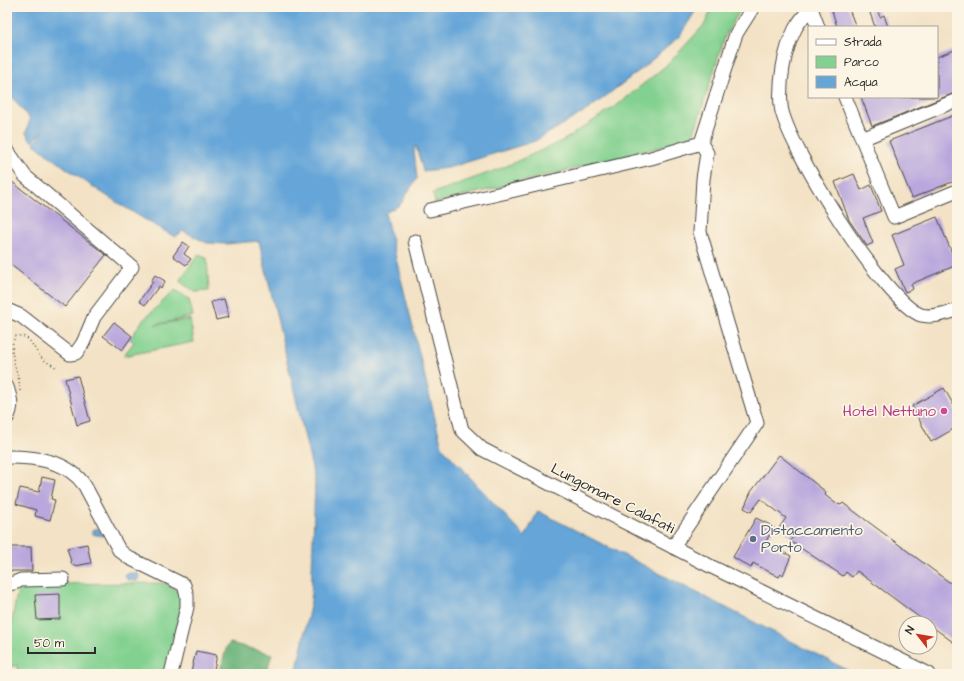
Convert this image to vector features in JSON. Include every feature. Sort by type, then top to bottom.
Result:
[{"type":"street","points":[[673,547],[757,423],[700,232],[703,179],[707,153],[701,143],[736,34],[753,7]]},
{"type":"street","points":[[811,7],[818,26]]},
{"type":"street","points":[[811,7],[795,28],[787,49],[782,76],[781,107],[797,150],[823,195],[866,259],[906,305],[921,315],[936,316],[957,310]]},
{"type":"street","points":[[846,98],[894,217],[957,191]]},
{"type":"street","points":[[862,139],[957,100]]},
{"type":"street","points":[[430,210],[651,158],[701,143]]},
{"type":"street","points":[[7,150],[25,176],[132,267],[94,316],[83,343],[76,353],[70,354],[21,316],[7,310]]},
{"type":"street","name":"Lungomare Calafati","points":[[415,241],[462,430],[482,449],[673,547],[929,674]]},
{"type":"street","points":[[7,387],[11,400],[11,412],[7,418]]},
{"type":"street","points":[[7,457],[29,457],[48,461],[72,471],[79,477],[85,486],[119,550],[129,558],[184,585],[187,596],[187,607],[171,674]]},
{"type":"street","points":[[7,584],[14,584],[21,580],[63,579]]},
{"type":"path","points":[[19,397],[20,389],[12,348],[13,341],[16,336],[23,335],[29,339],[43,359],[57,368]]},
{"type":"green space","points":[[712,7],[742,7],[725,36],[693,136],[686,141],[435,203],[433,193],[502,168],[564,140],[620,103],[669,63],[705,24]]},
{"type":"green space","points":[[198,255],[207,258],[209,291],[195,292],[179,281]]},
{"type":"green space","points":[[175,290],[189,299],[193,316],[155,325],[190,319],[194,342],[123,356],[134,342],[130,339],[142,321]]},
{"type":"green space","points":[[166,583],[179,592],[183,599],[168,674],[17,674],[17,665],[7,668],[7,647],[18,588],[21,588],[21,584]]},
{"type":"green space","points":[[230,643],[272,654],[266,674],[219,674],[227,646]]},
{"type":"water","points":[[7,7],[698,7],[679,37],[640,70],[589,109],[535,141],[448,168],[423,171],[416,146],[414,149],[417,178],[400,205],[385,213],[442,447],[525,537],[538,511],[855,674],[296,674],[311,601],[315,481],[259,241],[226,244],[207,243],[183,231],[175,237],[68,170],[34,144],[43,130],[32,142],[26,133],[30,119],[7,91]]},
{"type":"water","points":[[98,528],[103,534],[102,536],[92,534],[92,530]]},
{"type":"water","points":[[129,573],[138,573],[139,578],[137,581],[128,580],[124,576]]},
{"type":"building","points":[[831,7],[848,7],[856,26],[837,26]]},
{"type":"building","points":[[868,7],[876,7],[880,17],[884,15],[888,26],[875,26]]},
{"type":"building","points":[[957,49],[957,92],[872,126],[861,98],[938,98],[938,57]]},
{"type":"building","points":[[957,114],[957,180],[912,198],[889,141]]},
{"type":"building","points":[[854,174],[861,190],[871,185],[881,211],[863,218],[873,243],[867,246],[849,220],[835,182]]},
{"type":"building","points":[[7,178],[106,255],[65,307],[7,262]]},
{"type":"building","points":[[937,217],[957,265],[911,284],[913,289],[905,292],[895,269],[904,265],[892,235]]},
{"type":"building","points":[[183,242],[189,246],[184,254],[191,259],[186,265],[173,256]]},
{"type":"building","points":[[155,275],[165,281],[161,288],[159,286],[145,305],[139,301],[153,282],[151,281]]},
{"type":"building","points":[[224,299],[229,317],[216,320],[211,302]]},
{"type":"building","points":[[114,322],[132,336],[122,350],[103,336]]},
{"type":"building","points":[[78,376],[90,421],[77,425],[65,379]]},
{"type":"building","points":[[944,388],[957,411],[957,427],[931,442],[912,406]]},
{"type":"building","points":[[779,455],[826,492],[825,495],[835,503],[841,505],[843,503],[957,588],[957,645],[938,631],[938,615],[916,615],[857,571],[852,577],[846,572],[843,576],[790,541],[793,537],[779,528],[786,518],[761,499],[751,512],[744,508],[751,492]]},
{"type":"building","points":[[42,477],[55,480],[51,499],[55,500],[50,520],[35,516],[36,510],[16,504],[20,488],[39,492]]},
{"type":"building","points":[[756,518],[774,527],[765,543],[791,556],[783,575],[781,574],[779,577],[753,563],[751,568],[733,557]]},
{"type":"building","points":[[87,544],[91,563],[75,566],[72,565],[67,548]]},
{"type":"building","points":[[7,547],[31,547],[32,571],[7,571]]},
{"type":"building","points":[[60,594],[60,619],[37,620],[35,595]]},
{"type":"building","points":[[196,651],[217,655],[213,674],[191,672]]},
{"type":"place","name":"Hotel Nettuno","points":[[944,411]]},
{"type":"place","name":"Distaccamento Porto","points":[[753,539]]}]
